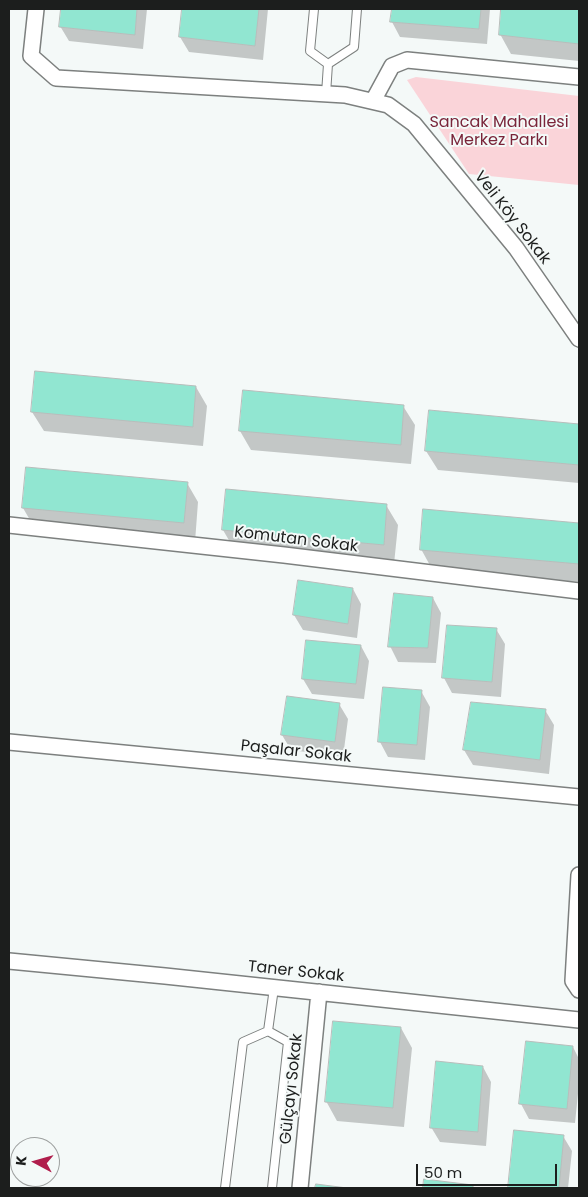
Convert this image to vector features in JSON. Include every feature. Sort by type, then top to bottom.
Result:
[{"type":"street","points":[[36,9],[31,56],[56,78],[345,95],[380,103],[392,66],[407,60],[579,78]]},
{"type":"street","name":"Veli Köy Sokak","points":[[380,103],[414,124],[516,248],[579,339]]},
{"type":"street","name":"Komutan Sokak","points":[[9,525],[284,555],[579,591]]},
{"type":"street","name":"Paşalar Sokak","points":[[9,742],[579,797]]},
{"type":"street","points":[[579,876],[573,981],[579,990]]},
{"type":"street","name":"Taner Sokak","points":[[9,961],[579,1020]]},
{"type":"street","name":"Gülçayı Sokak","points":[[300,1188],[319,992]]},
{"type":"lane","points":[[314,9],[310,51],[328,64]]},
{"type":"lane","points":[[328,64],[354,47],[357,9]]},
{"type":"lane","points":[[326,94],[328,64]]},
{"type":"lane","points":[[268,1030],[274,988]]},
{"type":"lane","points":[[226,1188],[243,1042],[268,1030]]},
{"type":"lane","points":[[268,1030],[288,1042],[272,1188]]},
{"type":"green space","name":"Sancak Mahallesi Merkez Parkı","points":[[416,77],[579,96],[579,185],[469,174],[407,80]]},
{"type":"building","points":[[61,9],[137,9],[135,35],[59,27]]},
{"type":"building","points":[[182,9],[259,9],[255,46],[179,37]]},
{"type":"building","points":[[392,9],[481,9],[479,29],[390,22]]},
{"type":"building","points":[[501,9],[579,9],[579,44],[499,35]]},
{"type":"building","points":[[35,371],[196,386],[193,427],[31,412]]},
{"type":"building","points":[[243,390],[404,405],[401,445],[239,431]]},
{"type":"building","points":[[429,410],[579,424],[579,465],[425,451]]},
{"type":"building","points":[[26,467],[188,482],[184,523],[22,508]]},
{"type":"building","points":[[226,489],[387,504],[384,545],[222,530]]},
{"type":"building","points":[[423,509],[579,523],[579,564],[420,550]]},
{"type":"building","points":[[298,580],[353,588],[348,624],[293,615]]},
{"type":"building","points":[[394,593],[433,597],[428,648],[388,647]]},
{"type":"building","points":[[447,625],[497,628],[492,682],[442,678]]},
{"type":"building","points":[[306,640],[361,645],[356,684],[302,679]]},
{"type":"building","points":[[383,687],[422,690],[417,745],[378,742]]},
{"type":"building","points":[[287,696],[340,703],[335,742],[281,735]]},
{"type":"building","points":[[471,702],[546,709],[540,760],[463,750]]},
{"type":"building","points":[[333,1021],[401,1027],[393,1108],[325,1102]]},
{"type":"building","points":[[526,1041],[573,1046],[567,1109],[519,1104]]},
{"type":"building","points":[[436,1061],[483,1066],[478,1132],[430,1128]]},
{"type":"building","points":[[514,1130],[564,1135],[559,1188],[508,1188]]},
{"type":"building","points":[[424,1179],[473,1185],[473,1188],[423,1188]]},
{"type":"building","points":[[316,1184],[347,1188],[315,1188]]}]
